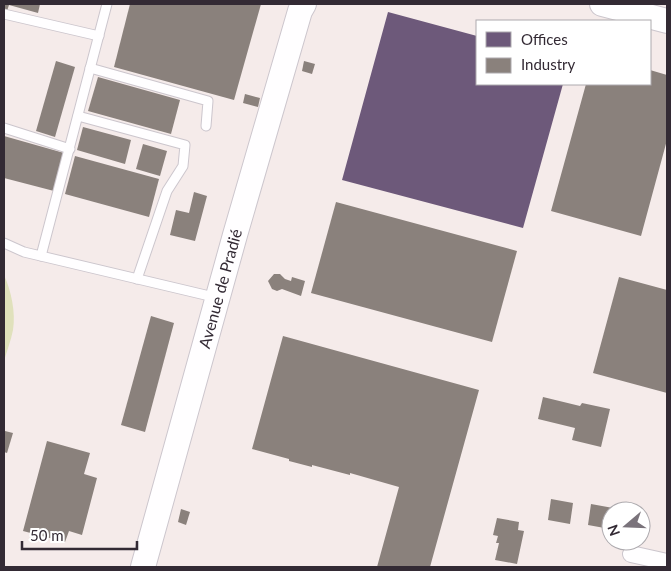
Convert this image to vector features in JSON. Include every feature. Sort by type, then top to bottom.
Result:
[{"type":"street","points":[[602,4],[667,21]]},
{"type":"street","name":"Avenue de Pradié","points":[[143,567],[301,6]]},
{"type":"street","points":[[631,554],[667,562]]},
{"type":"lane","points":[[41,256],[107,4]]},
{"type":"lane","points":[[4,14],[99,36]]},
{"type":"lane","points":[[90,68],[208,101],[206,126]]},
{"type":"lane","points":[[78,116],[185,145],[183,166],[167,191],[137,279]]},
{"type":"lane","points":[[4,128],[70,148]]},
{"type":"lane","points":[[4,243],[24,252],[218,298]]},
{"type":"shaded area","points":[[4,4],[667,4],[667,567],[4,567]]},
{"type":"green space","points":[[4,275],[11,295],[14,316],[13,330],[4,361]]},
{"type":"building: Offices","points":[[388,12],[476,36],[476,85],[563,85],[523,228],[342,180]]},
{"type":"building: Industry","points":[[4,4],[40,4],[38,13],[9,5],[6,14],[4,13]]},
{"type":"building: Industry","points":[[130,4],[261,4],[234,100],[114,67]]},
{"type":"building: Industry","points":[[56,61],[75,67],[55,137],[36,131]]},
{"type":"building: Industry","points":[[304,61],[315,64],[312,74],[302,71]]},
{"type":"building: Industry","points":[[651,70],[667,75],[667,140],[641,236],[551,211],[586,85],[651,85]]},
{"type":"building: Industry","points":[[98,77],[180,100],[171,134],[88,111]]},
{"type":"building: Industry","points":[[245,94],[260,98],[258,107],[243,103]]},
{"type":"building: Industry","points":[[83,127],[131,140],[125,164],[77,150]]},
{"type":"building: Industry","points":[[4,136],[64,153],[54,191],[4,178]]},
{"type":"building: Industry","points":[[143,144],[167,151],[160,176],[136,169]]},
{"type":"building: Industry","points":[[75,156],[159,179],[149,217],[65,194]]},
{"type":"building: Industry","points":[[194,192],[207,196],[195,241],[170,235],[176,210],[189,213]]},
{"type":"building: Industry","points":[[336,202],[517,251],[492,342],[311,293]]},
{"type":"building: Industry","points":[[274,274],[280,274],[285,279],[291,281],[292,277],[305,281],[301,296],[282,289],[277,291],[272,289],[268,281]]},
{"type":"building: Industry","points":[[619,277],[667,290],[667,393],[593,373]]},
{"type":"building: Industry","points":[[151,316],[174,323],[145,432],[121,425]]},
{"type":"building: Industry","points":[[283,336],[479,390],[430,567],[377,567],[399,487],[350,473],[350,475],[312,465],[312,467],[252,449]]},
{"type":"building: Industry","points":[[543,397],[580,406],[582,403],[610,409],[601,447],[572,440],[575,428],[538,419]]},
{"type":"building: Industry","points":[[5,431],[13,433],[7,453],[4,452]]},
{"type":"building: Industry","points":[[47,441],[90,453],[84,474],[97,478],[82,535],[69,531],[65,542],[23,531]]},
{"type":"building: Industry","points":[[551,499],[573,503],[570,524],[548,520]]},
{"type":"building: Industry","points":[[591,504],[601,506],[601,527],[588,525]]},
{"type":"building: Industry","points":[[181,509],[190,512],[186,525],[178,522]]},
{"type":"building: Industry","points":[[497,518],[519,522],[518,530],[524,531],[517,564],[495,560],[499,543],[496,543],[498,536],[493,535]]}]
